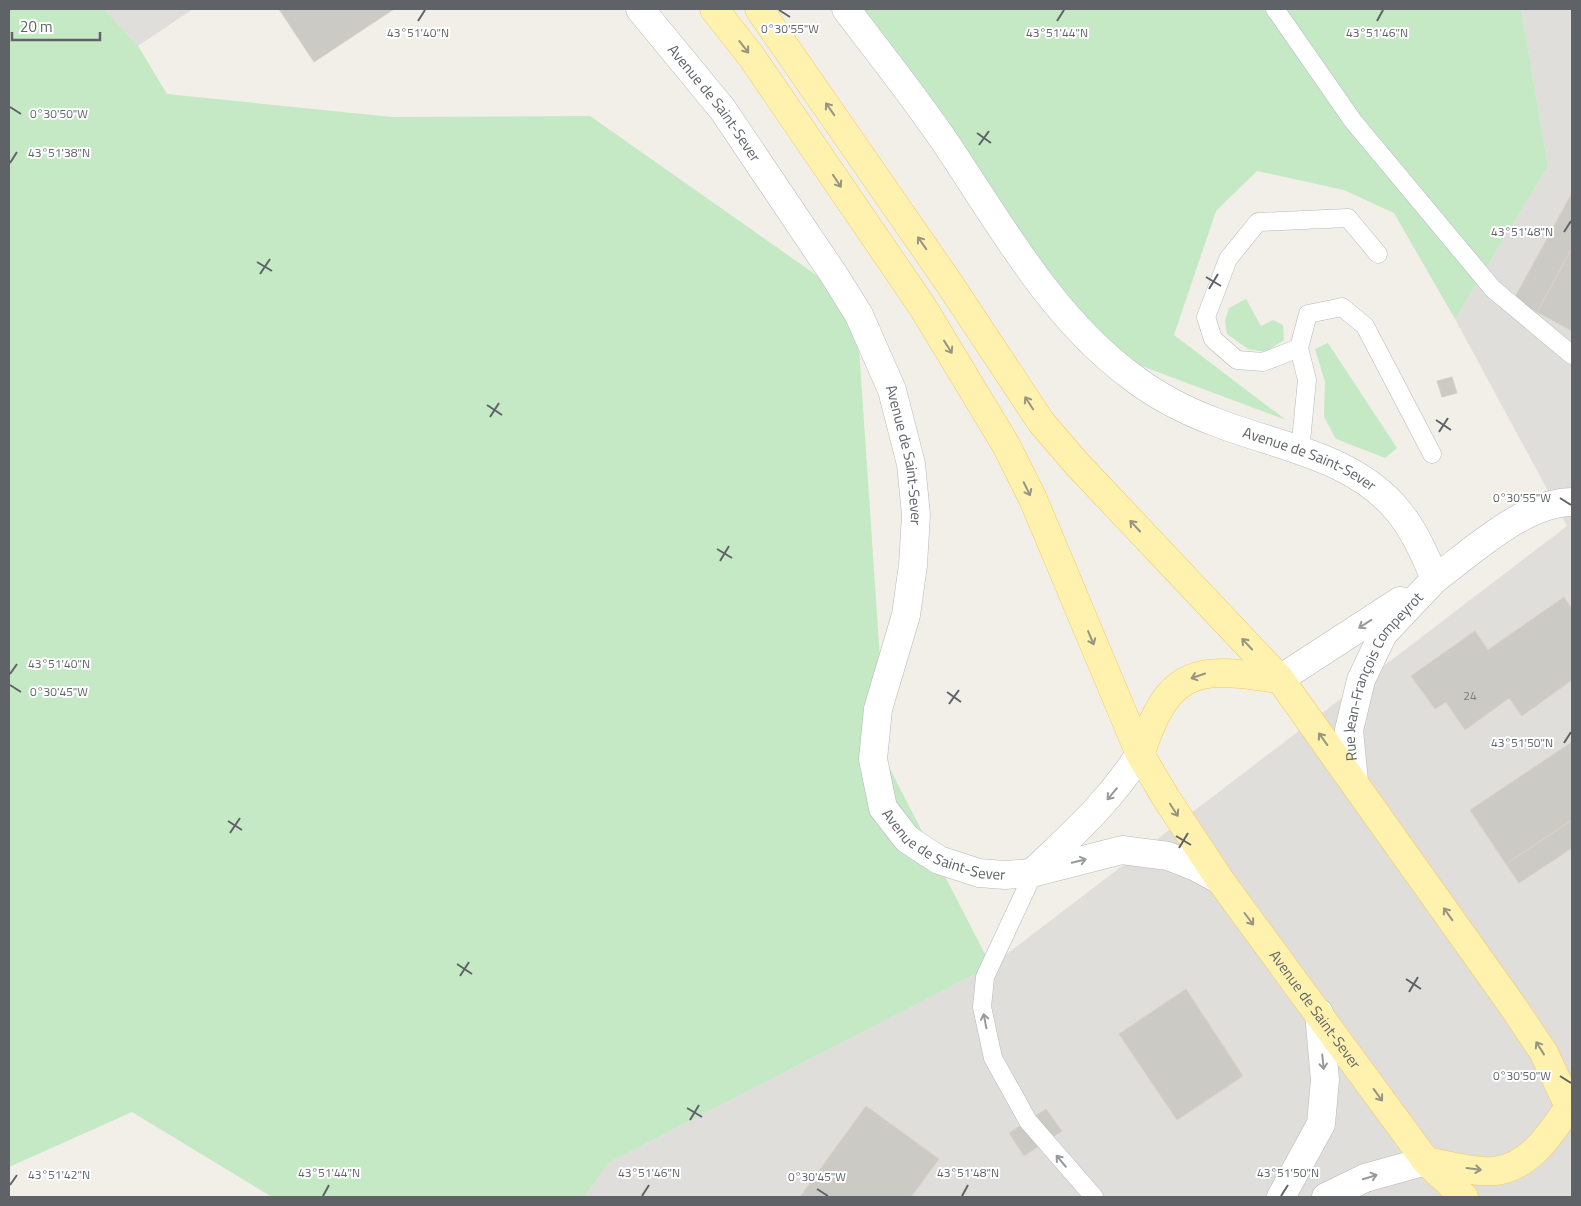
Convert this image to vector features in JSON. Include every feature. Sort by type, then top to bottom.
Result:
[{"type":"main road","points":[[714,9],[751,56],[922,306],[1006,445],[1032,499],[1140,754]]},
{"type":"main road","points":[[759,9],[950,283],[1041,422],[1077,464],[1280,680],[1514,1008],[1544,1053],[1571,1110],[1538,1149],[1516,1165],[1495,1171],[1426,1161]]},
{"type":"main road","points":[[1140,754],[1159,709],[1169,694],[1187,680],[1208,673],[1222,672],[1280,680]]},
{"type":"main road","name":"Avenue de Saint-Sever","points":[[1140,754],[1220,880],[1426,1161],[1464,1197]]},
{"type":"street","name":"Avenue de Saint-Sever","points":[[640,9],[723,110],[836,278],[859,315],[892,390],[911,464],[916,514],[913,565],[906,615],[878,709],[873,759],[883,808],[906,839],[939,860],[979,873],[1005,876],[1032,872],[1096,813],[1120,784],[1140,754]]},
{"type":"street","name":"Avenue de Saint-Sever","points":[[846,9],[944,140],[1051,299],[1088,340],[1132,378],[1178,406],[1217,423],[1337,464],[1370,484],[1404,519],[1420,543],[1435,579]]},
{"type":"street","name":"Rue Jean-François Compeyrot","points":[[1280,680],[1435,579],[1526,513],[1559,502],[1572,502]]},
{"type":"street","name":"Rue Jean-François Compeyrot","points":[[1354,782],[1349,730],[1361,680],[1383,634],[1435,579]]},
{"type":"street","points":[[1032,872],[1122,850],[1168,856],[1196,867],[1220,880]]},
{"type":"street","points":[[1281,1197],[1321,1124],[1325,1080],[1319,1014]]},
{"type":"street","points":[[1326,1197],[1365,1178],[1426,1161]]},
{"type":"lane","points":[[1275,9],[1353,121],[1493,289],[1572,355]]},
{"type":"lane","points":[[1299,348],[1263,362],[1237,360],[1213,339],[1206,317],[1228,259],[1258,222],[1348,218],[1378,254]]},
{"type":"lane","points":[[1300,451],[1307,380],[1299,348],[1308,314],[1342,307],[1365,326],[1432,454]]},
{"type":"lane","points":[[1032,872],[1027,887],[985,977],[982,1006],[992,1058],[1028,1121],[1078,1181],[1094,1197]]},
{"type":"shaded area","points":[[104,9],[193,9],[138,46]]},
{"type":"shaded area","points":[[1521,9],[1572,9],[1572,1197],[585,1197],[608,1163],[991,966],[1567,526],[1455,319],[1548,166]]},
{"type":"green space","points":[[9,9],[104,9],[138,46],[167,94],[392,117],[590,116],[856,303],[887,763],[991,966],[608,1163],[585,1197],[272,1197],[132,1112],[9,1167]]},
{"type":"green space","points":[[839,9],[1521,9],[1548,166],[1455,319],[1394,213],[1344,190],[1257,171],[1216,211],[1174,335],[1286,420],[1096,349]]},
{"type":"green space","points":[[1246,299],[1261,326],[1273,320],[1283,325],[1284,340],[1265,352],[1248,349],[1227,334],[1225,321],[1229,308]]},
{"type":"green space","points":[[1328,343],[1397,448],[1385,458],[1336,439],[1324,417],[1325,382],[1315,349]]},
{"type":"building","points":[[279,9],[394,9],[314,62]]},
{"type":"building","points":[[1572,193],[1572,248],[1537,312],[1514,299]]},
{"type":"building","points":[[1572,248],[1572,331],[1537,312]]},
{"type":"building","points":[[1452,377],[1457,393],[1442,397],[1437,381]]},
{"type":"building","points":[[1564,597],[1572,609],[1572,680],[1522,716],[1509,698],[1465,730],[1446,702],[1435,709],[1411,676],[1475,631],[1488,650]]},
{"type":"building","points":[[1572,742],[1572,820],[1506,864],[1470,810]]},
{"type":"building","points":[[1572,820],[1572,848],[1519,883],[1506,864]]},
{"type":"building","points":[[1186,989],[1243,1076],[1177,1120],[1119,1034]]},
{"type":"building","points":[[866,1106],[939,1159],[911,1197],[800,1197]]},
{"type":"building","points":[[1046,1109],[1062,1131],[1024,1156],[1009,1133]]}]
